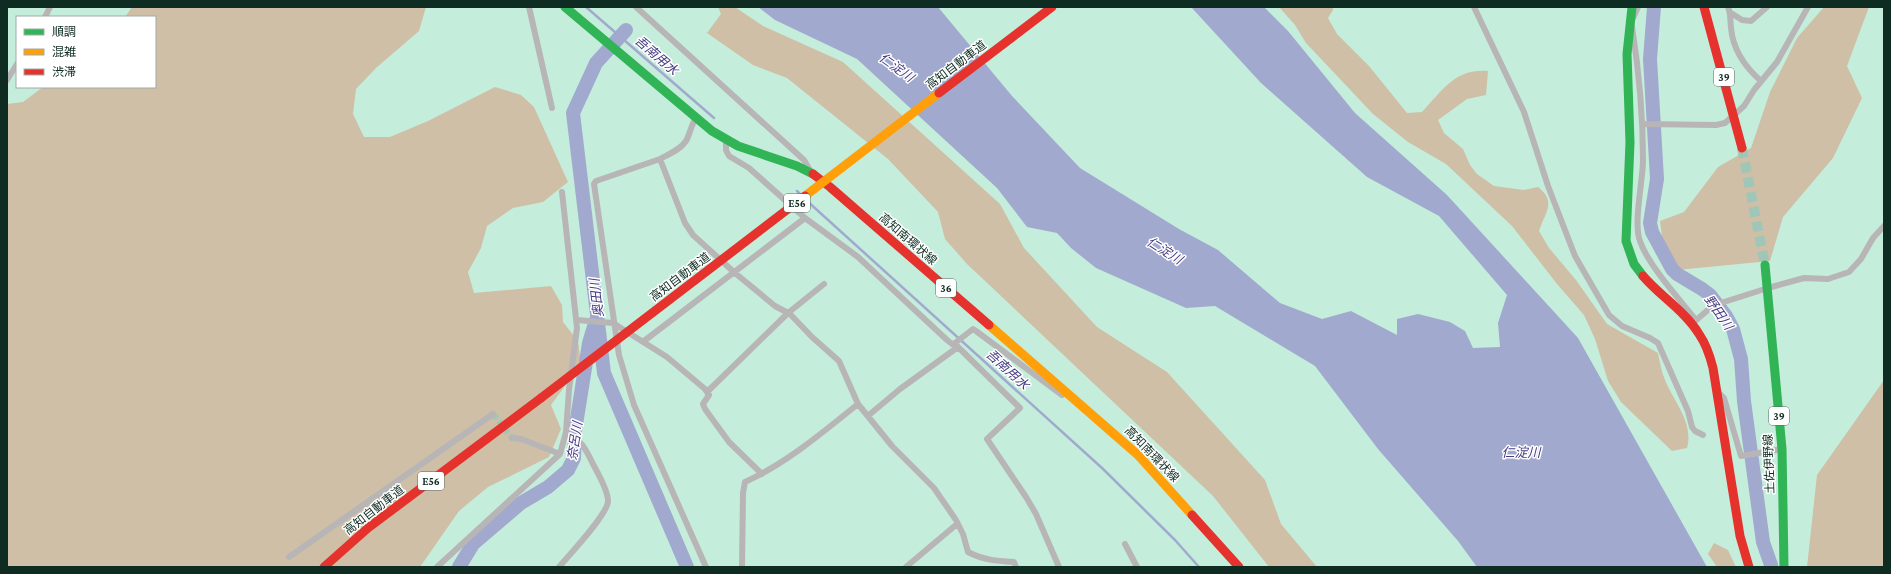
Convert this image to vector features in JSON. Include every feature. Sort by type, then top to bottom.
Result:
[{"type":"main road","name":"高知南環状線","points":[[565,7],[696,118],[726,141],[781,159],[811,173],[830,187],[1138,455],[1239,567]]},
{"type":"main road","name":"高知自動車道","points":[[324,567],[368,528],[541,398],[1052,7]]},
{"type":"main road","points":[[1632,7],[1627,54],[1630,142],[1626,242],[1634,264],[1646,279],[1694,322],[1708,351],[1717,391],[1740,536],[1749,567]]},
{"type":"main road","name":"39","points":[[1704,7],[1742,148]]},
{"type":"main road","name":"土佐伊野線","points":[[1765,265],[1782,449],[1784,567]]},
{"type":"street","points":[[46,16],[50,7]]},
{"type":"street","points":[[530,7],[552,108]]},
{"type":"street","points":[[636,7],[804,160],[811,173]]},
{"type":"street","points":[[1474,7],[1524,112],[1548,186],[1575,256],[1609,315],[1622,326],[1658,343],[1688,412],[1692,427],[1695,431],[1703,435]]},
{"type":"street","points":[[1638,7],[1631,21],[1646,124],[1640,185],[1639,241],[1656,269],[1694,322],[1709,309],[1724,302],[1804,278],[1828,279],[1849,272],[1861,260],[1869,243],[1884,226]]},
{"type":"street","points":[[1728,7],[1731,13],[1731,29],[1739,56],[1742,62],[1761,81]]},
{"type":"street","points":[[1731,13],[1742,20],[1751,21],[1767,7]]},
{"type":"street","points":[[1646,124],[1716,126],[1725,123],[1744,106],[1754,90],[1778,62],[1808,7]]},
{"type":"street","points":[[7,80],[16,66]]},
{"type":"street","points":[[696,118],[691,126],[686,140],[680,148],[660,160],[596,181],[594,184],[618,355],[634,405],[706,567]]},
{"type":"street","points":[[726,141],[726,150],[729,156],[750,168],[806,218],[858,258],[955,345],[1020,408],[987,439],[1036,514],[1059,567]]},
{"type":"street","points":[[660,160],[685,223],[693,235],[735,273],[775,306],[788,313],[838,361],[858,404],[892,446],[934,488],[956,520],[956,524],[963,534],[968,552],[979,558],[1014,562],[1016,567]]},
{"type":"street","points":[[437,567],[560,454],[566,432],[577,320],[562,192]]},
{"type":"street","points":[[644,341],[806,218]]},
{"type":"street","points":[[762,474],[729,442],[703,404],[708,395],[707,392],[788,313],[824,284]]},
{"type":"street","points":[[577,320],[613,323],[644,341],[667,357],[707,392]]},
{"type":"street","points":[[869,416],[973,329],[1113,432]]},
{"type":"street","points":[[573,359],[581,372]]},
{"type":"street","points":[[1717,391],[1724,398],[1740,455],[1748,456],[1782,449]]},
{"type":"street","points":[[742,567],[743,492],[745,482],[762,474],[796,453],[858,404]]},
{"type":"street","points":[[289,557],[493,414]]},
{"type":"street","points":[[559,567],[595,526],[608,503],[608,497],[596,468],[581,441],[566,432]]},
{"type":"street","points":[[512,438],[521,439],[560,454]]},
{"type":"street","points":[[910,566],[956,524]]},
{"type":"street","points":[[1125,544],[1137,567]]},
{"type":"shaded area","points":[[132,7],[426,7],[419,31],[376,68],[356,89],[353,114],[364,137],[390,137],[428,121],[495,87],[521,95],[534,107],[568,182],[543,202],[513,208],[487,226],[481,248],[468,272],[474,293],[551,286],[562,305],[563,322],[578,341],[581,364],[551,405],[561,429],[549,457],[488,487],[459,511],[420,567],[7,567],[7,104],[23,102],[42,88],[156,88],[156,16],[126,16]]},
{"type":"shaded area","points":[[718,7],[735,7],[763,26],[843,62],[1000,204],[1024,248],[1097,327],[1167,372],[1265,480],[1281,524],[1317,567],[1269,567],[1213,496],[967,264],[945,239],[938,212],[888,159],[787,78],[753,65],[707,33],[721,14]]},
{"type":"shaded area","points":[[1279,7],[1333,7],[1333,10],[1328,18],[1337,34],[1369,66],[1407,113],[1422,112],[1450,82],[1458,77],[1477,71],[1488,71],[1486,95],[1467,99],[1438,120],[1444,133],[1463,149],[1470,165],[1477,174],[1494,186],[1524,190],[1538,187],[1544,192],[1547,198],[1548,208],[1539,231],[1549,248],[1576,280],[1607,324],[1658,353],[1664,377],[1682,413],[1688,430],[1687,448],[1672,451],[1621,402],[1608,381],[1595,339],[1584,315],[1557,284],[1512,226],[1446,164],[1408,142],[1373,114],[1306,43],[1295,25]]},
{"type":"shaded area","points":[[1824,7],[1869,7],[1847,66],[1862,98],[1833,158],[1783,217],[1770,261],[1677,270],[1664,251],[1660,221],[1684,212],[1718,167],[1751,148],[1770,92],[1797,38]]},
{"type":"shaded area","points":[[1884,380],[1884,567],[1807,567],[1817,475]]},
{"type":"shaded area","points":[[1714,543],[1728,550],[1736,567],[1717,567],[1708,554]]},
{"type":"water","name":"仁淀川","points":[[758,7],[938,7],[1012,96],[1080,168],[1179,229],[1218,250],[1280,303],[1322,319],[1351,311],[1397,335],[1397,319],[1418,314],[1450,322],[1465,331],[1473,348],[1500,347],[1498,323],[1507,295],[1439,216],[1367,177],[1261,83],[1191,7],[1264,7],[1288,31],[1355,113],[1447,195],[1578,338],[1707,567],[1477,567],[1458,541],[1378,449],[1315,366],[1215,306],[1186,308],[1096,268],[1071,248],[1057,233],[1027,227],[997,188],[857,59],[775,20]]},
{"type":"waterway","name":"吾南用水","points":[[586,7],[714,118]]},
{"type":"waterway","name":"野田川","points":[[1654,7],[1650,59],[1657,179],[1650,223],[1652,232],[1672,269],[1677,274],[1710,295],[1726,316],[1733,329],[1741,359],[1744,401],[1763,542],[1771,565]]},
{"type":"waterway","name":"奥田川","points":[[626,30],[596,63],[573,113],[604,373],[687,567]]},
{"type":"waterway","name":"吾南用水","points":[[797,191],[801,195]]},
{"type":"waterway","name":"吾南用水","points":[[806,200],[1102,468],[1175,540],[1199,567]]},
{"type":"waterway","name":"奈呂川","points":[[459,567],[473,544],[521,503],[548,487],[568,470],[574,458],[575,431],[589,343],[596,320]]},
{"type":"tunnel","points":[[1742,148],[1765,265]]},
{"type":"tunnel","points":[[493,414],[512,438]]},
{"type":"traffic: fast","points":[[565,7],[712,131],[738,146],[797,166],[813,174]]},
{"type":"traffic: fast","points":[[1632,7],[1627,54],[1630,142],[1626,241],[1634,264],[1643,276]]},
{"type":"traffic: fast","points":[[1765,265],[1782,449],[1784,567]]},
{"type":"traffic: slow","points":[[805,196],[939,93]]},
{"type":"traffic: slow","points":[[989,325],[1138,455],[1192,515]]},
{"type":"traffic: jam","points":[[939,93],[1052,7]]},
{"type":"traffic: jam","points":[[1704,7],[1742,148]]},
{"type":"traffic: jam","points":[[813,174],[830,187],[989,325]]},
{"type":"traffic: jam","points":[[541,398],[805,196]]},
{"type":"traffic: jam","points":[[1643,276],[1687,318],[1704,342],[1709,355],[1713,368],[1740,536],[1749,567]]},
{"type":"traffic: jam","points":[[324,567],[368,528],[541,398]]},
{"type":"traffic: jam","points":[[1192,515],[1239,567]]}]
